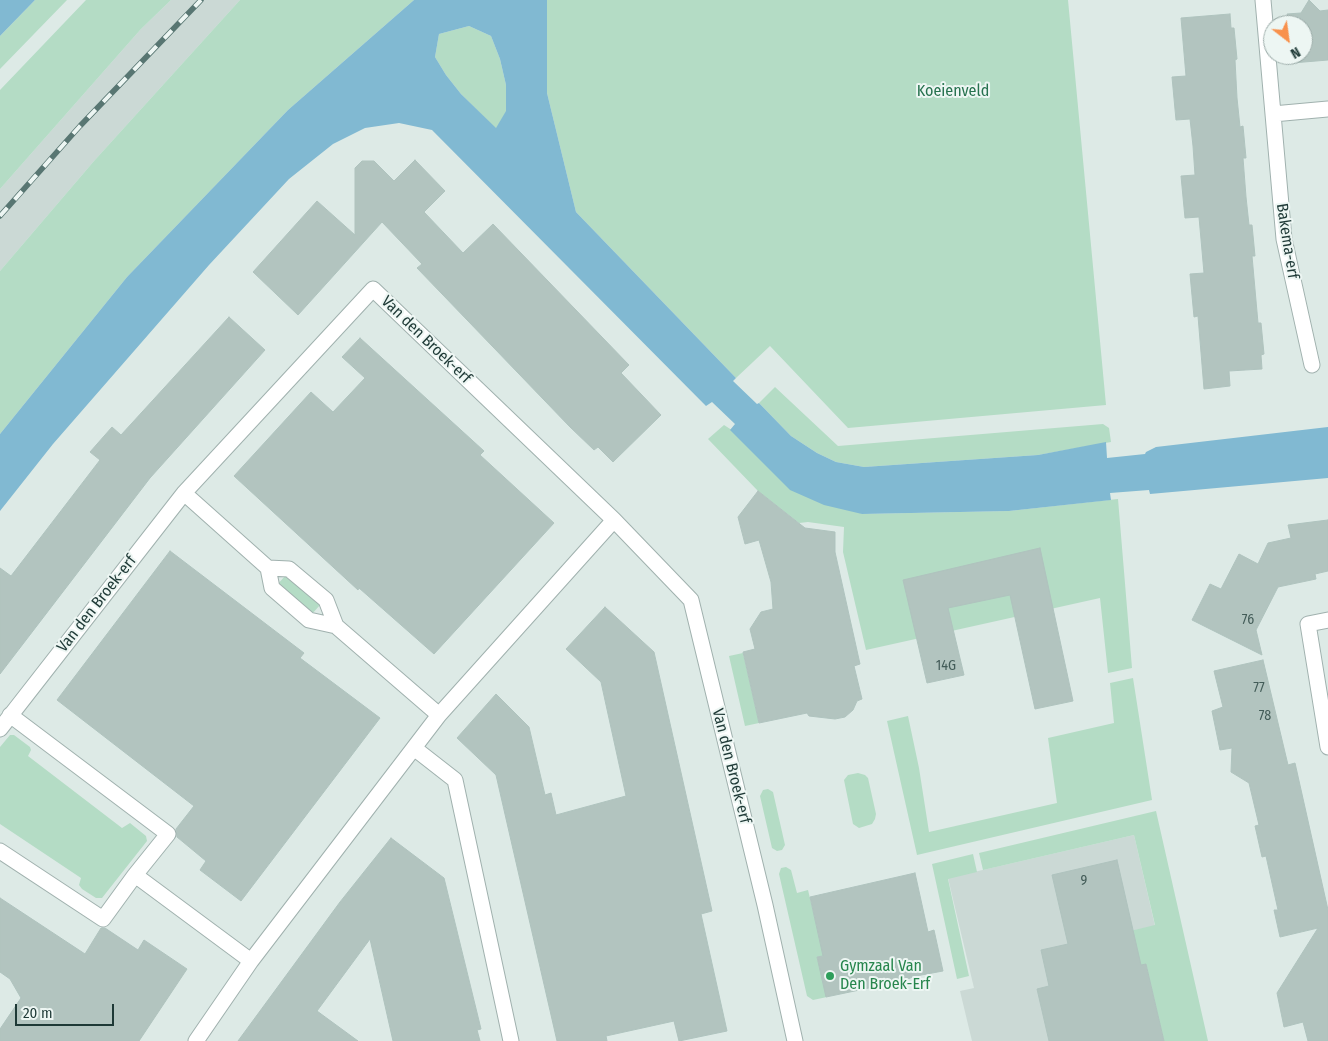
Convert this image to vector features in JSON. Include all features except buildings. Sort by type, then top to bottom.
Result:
[{"type":"street","name":"Bakema-erf","points":[[1263,0],[1284,239],[1312,365]]},
{"type":"street","points":[[1273,114],[1328,109]]},
{"type":"street","name":"Van den Broek-erf","points":[[0,729],[184,493],[373,289],[614,520],[691,600],[765,905],[794,1041]]},
{"type":"street","points":[[184,493],[268,568],[272,588],[309,620],[336,626]]},
{"type":"street","points":[[196,1041],[251,961],[439,715],[614,520]]},
{"type":"street","points":[[268,568],[289,568],[326,600],[336,626],[439,715]]},
{"type":"street","points":[[1328,620],[1308,624],[1328,748]]},
{"type":"street","points":[[0,851],[103,919],[168,834],[10,715]]},
{"type":"street","points":[[414,748],[455,780],[510,1041]]},
{"type":"street","points":[[135,875],[251,961]]},
{"type":"shaded area","points":[[171,0],[240,0],[94,161],[0,271],[0,189],[141,29]]},
{"type":"shaded area","points":[[1134,835],[1155,926],[1127,932],[1146,964],[1164,1041],[972,1041],[960,991],[974,988],[948,878]]},
{"type":"green space","points":[[35,0],[67,0],[0,69],[0,36]]},
{"type":"green space","points":[[86,0],[171,0],[141,29],[0,189],[0,90]]},
{"type":"green space","points":[[240,0],[414,0],[288,110],[127,277],[0,434],[0,271],[94,161]]},
{"type":"green space","name":"Koeienveld","points":[[547,0],[1068,0],[1106,405],[848,428],[770,346],[736,378],[576,212],[547,93]]},
{"type":"green space","points":[[469,26],[491,36],[500,59],[506,85],[506,112],[496,129],[461,94],[435,57],[439,34]]},
{"type":"green space","points":[[775,387],[838,446],[1103,424],[1109,428],[1111,442],[1038,455],[864,467],[836,462],[817,453],[791,436],[759,403]]},
{"type":"green space","points":[[724,425],[862,514],[1009,511],[1118,499],[1132,668],[1108,673],[1100,598],[866,650],[843,552],[844,527],[808,522],[799,523],[758,491],[708,439]]},
{"type":"green space","points":[[285,576],[320,605],[312,614],[277,585]]},
{"type":"green space","points":[[743,653],[759,723],[745,726],[729,656]]},
{"type":"green space","points":[[1133,678],[1152,800],[917,855],[887,721],[908,716],[919,768],[929,832],[1057,803],[1048,738],[1114,723],[1110,683]]},
{"type":"green space","points":[[10,735],[14,735],[30,747],[31,750],[28,756],[122,828],[130,823],[146,836],[147,841],[102,898],[96,898],[82,889],[79,885],[81,878],[0,824],[0,747]]},
{"type":"green space","points":[[858,773],[868,778],[876,814],[872,824],[859,828],[853,824],[844,780],[848,775]]},
{"type":"green space","points":[[768,789],[773,792],[785,845],[782,850],[777,851],[772,848],[760,796],[763,790]]},
{"type":"green space","points":[[1156,811],[1208,1041],[1164,1041],[1146,964],[1134,967],[1126,932],[1155,925],[1134,835],[983,870],[979,853]]},
{"type":"green space","points":[[973,854],[977,872],[948,879],[969,976],[957,979],[932,864]]},
{"type":"green space","points":[[786,867],[791,870],[797,893],[808,890],[824,956],[817,957],[827,997],[813,1000],[807,996],[779,874],[781,868]]},
{"type":"water","points":[[0,0],[35,0],[0,36]]},
{"type":"water","points":[[414,0],[547,0],[547,93],[576,212],[736,378],[733,381],[757,404],[759,403],[791,436],[817,453],[836,462],[864,467],[1038,455],[1106,442],[1107,458],[1145,454],[1156,447],[1328,427],[1328,478],[1150,494],[1149,490],[1110,493],[1111,500],[1009,511],[862,514],[824,505],[790,490],[730,430],[735,424],[712,402],[706,406],[432,130],[399,123],[365,128],[333,144],[289,179],[209,265],[53,444],[0,511],[0,434],[127,277],[288,110]],"holes":[[[469,26],[491,36],[500,59],[506,85],[506,111],[496,128],[461,94],[435,57],[439,34]]]},
{"type":"railway","points":[[0,216],[80,126],[201,0]]},
{"type":"place","name":"Gymzaal Van Den Broek-Erf","points":[[830,976]]}]
